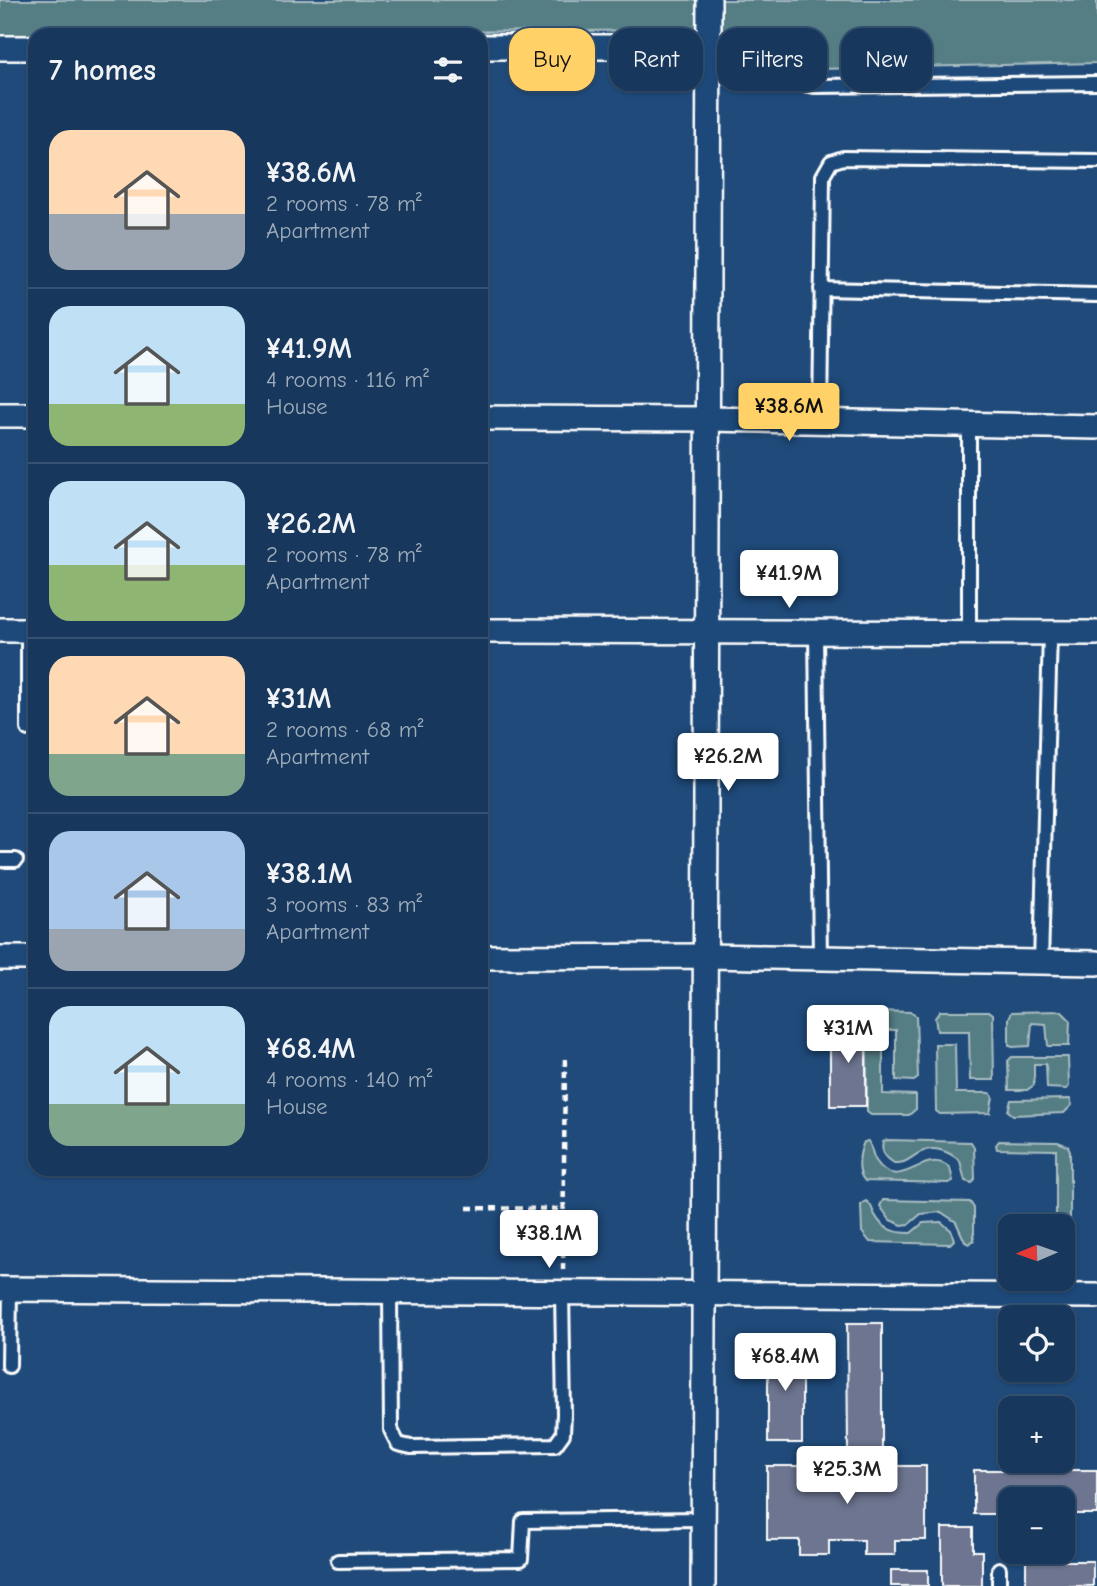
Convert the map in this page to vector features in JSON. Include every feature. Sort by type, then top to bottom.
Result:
[{"type":"street","points":[[703,1586],[709,0]]},
{"type":"street","points":[[488,47],[709,57]]},
{"type":"street","points":[[0,48],[28,48]]},
{"type":"street","points":[[0,415],[28,415]]},
{"type":"street","points":[[488,418],[708,419],[1097,427]]},
{"type":"street","points":[[0,630],[28,630]]},
{"type":"street","points":[[488,631],[1097,633]]},
{"type":"street","points":[[488,957],[706,956],[1097,963]]},
{"type":"street","points":[[0,958],[28,958]]},
{"type":"street","points":[[5,1289],[1097,1296]]},
{"type":"lane","points":[[709,57],[814,86],[1097,83]]},
{"type":"lane","points":[[820,421],[822,176],[831,162],[843,158],[1097,161]]},
{"type":"lane","points":[[821,289],[1097,295]]},
{"type":"lane","points":[[969,424],[970,632]]},
{"type":"lane","points":[[816,632],[820,958]]},
{"type":"lane","points":[[1041,963],[1051,633]]},
{"type":"lane","points":[[0,860],[16,860]]},
{"type":"lane","points":[[5,1289],[9,1366]]},
{"type":"lane","points":[[390,1291],[391,1430],[398,1444],[411,1447],[555,1446],[563,1434],[564,1414],[562,1292]]},
{"type":"lane","points":[[338,1561],[521,1559],[523,1521],[703,1519]]},
{"type":"lane","points":[[999,1569],[999,1586]]},
{"type":"path","points":[[562,1292],[565,1055]]},
{"type":"path","points":[[467,1208],[563,1209]]},
{"type":"green space","points":[[0,0],[1097,0],[1097,63],[932,67],[932,28],[841,28],[841,69],[827,69],[827,28],[717,28],[717,46],[703,35],[703,28],[609,28],[609,31],[595,31],[595,28],[509,28],[509,31],[488,31],[488,28],[28,28],[28,35],[0,35]]},
{"type":"green space","points":[[876,1011],[910,1012],[916,1016],[918,1078],[914,1081],[896,1080],[896,1030],[866,1030],[870,1015]]},
{"type":"green space","points":[[940,1011],[989,1011],[993,1014],[994,1080],[970,1080],[969,1031],[937,1031],[935,1018]]},
{"type":"green space","points":[[1061,1011],[1070,1020],[1069,1046],[1048,1046],[1046,1024],[1032,1023],[1030,1046],[1009,1045],[1009,1018],[1012,1012]]},
{"type":"green space","points":[[883,1044],[883,1094],[916,1095],[916,1109],[909,1115],[871,1115],[867,1112],[867,1046]]},
{"type":"green space","points":[[935,1044],[955,1044],[956,1093],[990,1093],[993,1097],[990,1113],[940,1114],[936,1111]]},
{"type":"green space","points":[[1012,1057],[1068,1057],[1069,1086],[1067,1089],[1047,1088],[1046,1064],[1034,1064],[1034,1085],[1027,1090],[1009,1090],[1008,1061]]},
{"type":"green space","points":[[1070,1099],[1072,1105],[1064,1113],[1013,1115],[1008,1111],[1011,1100]]},
{"type":"green space","points":[[868,1141],[876,1161],[885,1170],[894,1174],[903,1173],[931,1162],[940,1163],[950,1168],[953,1181],[865,1181],[860,1173],[859,1162],[864,1142]]},
{"type":"green space","points":[[999,1141],[1058,1142],[1068,1146],[1070,1214],[1056,1214],[1056,1150],[997,1149]]},
{"type":"green space","points":[[883,1142],[971,1142],[974,1147],[975,1179],[972,1183],[965,1181],[960,1161],[947,1152],[936,1149],[926,1150],[905,1161],[894,1163],[883,1152]]},
{"type":"green space","points":[[883,1200],[970,1202],[974,1208],[974,1240],[969,1244],[965,1242],[956,1222],[941,1212],[921,1214],[909,1224],[902,1225],[890,1220],[880,1206]]},
{"type":"green space","points":[[866,1201],[878,1220],[890,1230],[911,1233],[923,1223],[941,1222],[951,1230],[954,1240],[950,1244],[870,1242],[862,1232],[861,1205]]},
{"type":"building","points":[[866,1023],[866,1106],[830,1106],[830,1024]]},
{"type":"building","points":[[847,1323],[882,1323],[882,1452],[848,1452]]},
{"type":"building","points":[[768,1343],[802,1343],[802,1443],[768,1443]]},
{"type":"building","points":[[767,1466],[926,1466],[926,1540],[895,1540],[895,1555],[864,1555],[864,1540],[829,1540],[829,1555],[799,1555],[799,1540],[767,1540]]},
{"type":"building","points":[[974,1470],[998,1470],[998,1473],[1075,1473],[1075,1470],[1097,1470],[1097,1514],[1075,1514],[1075,1487],[998,1487],[998,1514],[974,1514]]},
{"type":"building","points":[[942,1528],[973,1528],[973,1551],[982,1551],[982,1586],[942,1586]]},
{"type":"building","points":[[1075,1561],[1093,1561],[1093,1586],[1026,1586],[1026,1564],[1075,1564]]},
{"type":"building","points":[[891,1570],[928,1570],[928,1586],[891,1586]]}]
